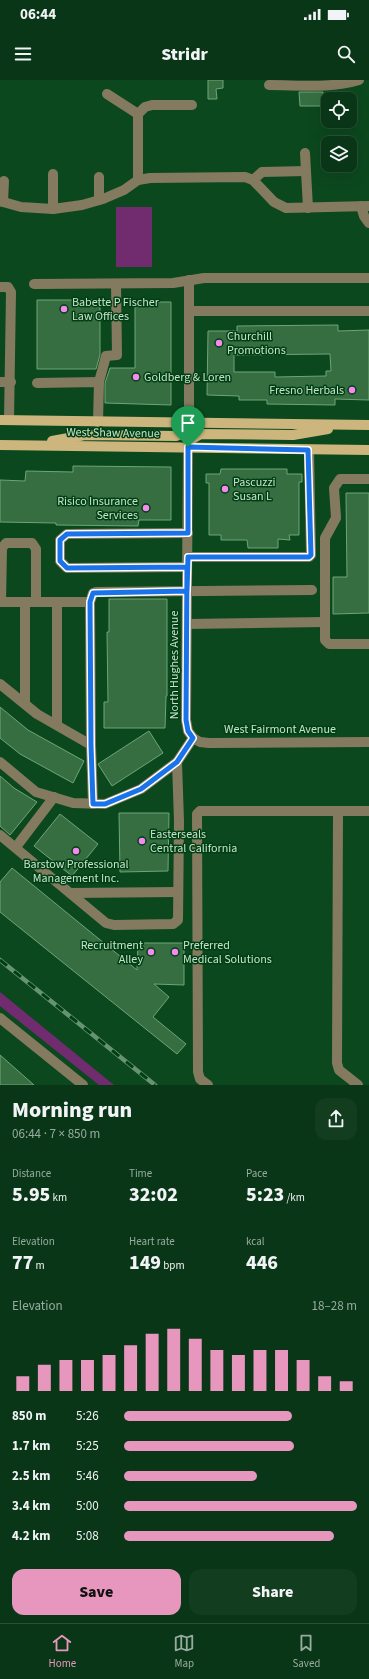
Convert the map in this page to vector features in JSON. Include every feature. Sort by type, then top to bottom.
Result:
[{"type":"main road","name":"West Shaw Avenue","points":[[5,420],[369,425]]},
{"type":"main road","points":[[0,426],[5,420]]},
{"type":"main road","points":[[28,445],[85,435],[176,436],[185,433],[189,423]]},
{"type":"main road","points":[[188,447],[192,439],[201,434],[293,435],[354,424]]},
{"type":"main road","name":"West Shaw Avenue","points":[[0,445],[369,450]]},
{"type":"street","points":[[269,85],[344,85],[359,80]]},
{"type":"street","points":[[107,94],[138,114]]},
{"type":"street","points":[[138,180],[138,114],[145,107],[152,105],[192,105]]},
{"type":"street","points":[[305,153],[308,208]]},
{"type":"street","points":[[253,180],[262,172],[306,171]]},
{"type":"street","points":[[53,174],[53,209]]},
{"type":"street","points":[[99,177],[99,200]]},
{"type":"street","points":[[4,181],[2,201],[21,208],[53,209],[82,205],[124,190],[138,180],[150,178],[245,177],[253,180],[274,202],[286,208],[365,206]]},
{"type":"street","points":[[369,197],[365,206],[364,216],[369,223]]},
{"type":"street","points":[[34,284],[173,282],[204,278],[369,278]]},
{"type":"street","points":[[188,280],[189,423]]},
{"type":"street","points":[[98,422],[99,382],[106,356],[117,355],[116,284]]},
{"type":"street","points":[[0,287],[8,287],[11,292],[11,382],[5,420]]},
{"type":"street","points":[[189,311],[369,310]]},
{"type":"street","points":[[0,382],[11,382]]},
{"type":"street","points":[[37,383],[99,382]]},
{"type":"street","name":"North Hughes Avenue","points":[[188,447],[186,720],[188,731],[193,738]]},
{"type":"street","points":[[188,533],[67,534],[60,540],[60,561],[67,568],[309,557],[311,555],[308,450]]},
{"type":"street","points":[[369,479],[340,478],[334,488],[336,518],[326,538],[325,622],[325,640],[329,644],[369,644]]},
{"type":"street","points":[[25,704],[30,602],[36,549],[32,544],[6,544],[2,548],[1,602],[30,602],[57,602],[90,602]]},
{"type":"street","points":[[93,804],[90,602],[93,593],[312,590]]},
{"type":"street","points":[[57,602],[57,725]]},
{"type":"street","points":[[187,624],[325,622]]},
{"type":"street","points":[[0,684],[37,714],[91,745]]},
{"type":"street","points":[[0,762],[36,792],[73,803],[105,804],[141,789],[177,762],[193,738]]},
{"type":"street","name":"West Fairmont Avenue","points":[[193,738],[200,742],[209,743],[369,742]]},
{"type":"street","points":[[0,834],[106,923],[114,925],[173,924],[178,920],[177,892],[179,821],[177,762]]},
{"type":"street","points":[[16,847],[54,797]]},
{"type":"street","points":[[208,1085],[200,1079],[198,1072],[197,814],[200,811],[369,811]]},
{"type":"street","points":[[338,811],[337,1063],[339,1070],[358,1085]]},
{"type":"street","points":[[70,893],[177,892]]},
{"type":"street","points":[[0,1018],[83,1085]]},
{"type":"shaded area","points":[[116,207],[152,207],[152,267],[116,267]]},
{"type":"shaded area","points":[[0,992],[114,1085],[99,1085],[0,1006]]},
{"type":"building","points":[[208,80],[223,80],[223,88],[216,89],[217,99],[208,99]]},
{"type":"building","points":[[299,92],[321,92],[321,106],[300,106]]},
{"type":"building","points":[[37,300],[100,300],[100,355],[96,369],[37,369]]},
{"type":"building","points":[[135,302],[171,302],[171,405],[105,403],[105,383],[110,368],[135,368]]},
{"type":"building","points":[[338,325],[338,331],[369,330],[369,400],[335,399],[335,405],[267,404],[267,400],[239,400],[239,396],[207,395],[208,331],[237,331],[237,326]],"holes":[[[330,354],[331,371],[326,371],[326,376],[275,377],[275,372],[234,372],[234,355]]]},
{"type":"building","points":[[73,466],[171,467],[171,520],[139,520],[138,526],[56,525],[56,523],[0,522],[0,480],[25,481],[26,471],[73,472]]},
{"type":"building","points":[[221,469],[287,469],[287,474],[302,474],[302,482],[299,482],[299,535],[289,535],[290,540],[278,539],[278,548],[248,548],[247,540],[221,540],[221,535],[209,535],[209,483],[206,483],[206,474],[220,474]]},
{"type":"building","points":[[346,493],[369,493],[369,613],[333,614],[333,577],[347,577]]},
{"type":"building","points":[[109,599],[167,599],[167,696],[165,728],[104,728],[104,702],[108,702],[107,632],[109,632]]},
{"type":"building","points":[[0,707],[28,730],[84,761],[73,783],[20,754],[0,738]]},
{"type":"building","points":[[149,731],[163,753],[112,786],[98,764]]},
{"type":"building","points":[[0,776],[14,788],[37,802],[10,835],[0,826]]},
{"type":"building","points":[[119,813],[169,813],[168,871],[120,872]]},
{"type":"building","points":[[60,814],[98,844],[72,876],[34,846]]},
{"type":"building","points":[[12,868],[137,970],[138,943],[184,943],[184,985],[154,984],[169,997],[153,1017],[186,1044],[177,1054],[0,912],[0,882]]},
{"type":"building","points":[[0,1055],[34,1085],[0,1085]]},
{"type":"railway","points":[[0,960],[155,1085]]},
{"type":"place","name":"Babette P Fischer Law Offices","points":[[64,309]]},
{"type":"place","name":"Churchill Promotions","points":[[219,343]]},
{"type":"place","name":"Goldberg & Loren","points":[[136,377]]},
{"type":"place","name":"Fresno Herbals","points":[[352,390]]},
{"type":"place","name":"Pascuzzi Susan L","points":[[225,489]]},
{"type":"place","name":"Risico Insurance Services","points":[[146,508]]},
{"type":"place","name":"Easterseals Central California","points":[[142,841]]},
{"type":"place","name":"Barstow Professional Management Inc.","points":[[76,851]]},
{"type":"place","name":"Recruitment Alley","points":[[151,952]]},
{"type":"place","name":"Preferred Medical Solutions","points":[[175,952]]},
{"type":"route","points":[[188,447],[188,533],[67,534],[60,540],[60,561],[67,568],[187,567],[186,720],[188,731],[193,738],[177,762],[141,789],[105,804],[93,804],[90,602],[93,593],[96,592],[187,591],[188,557],[309,557],[311,555],[308,450],[188,447]]}]
